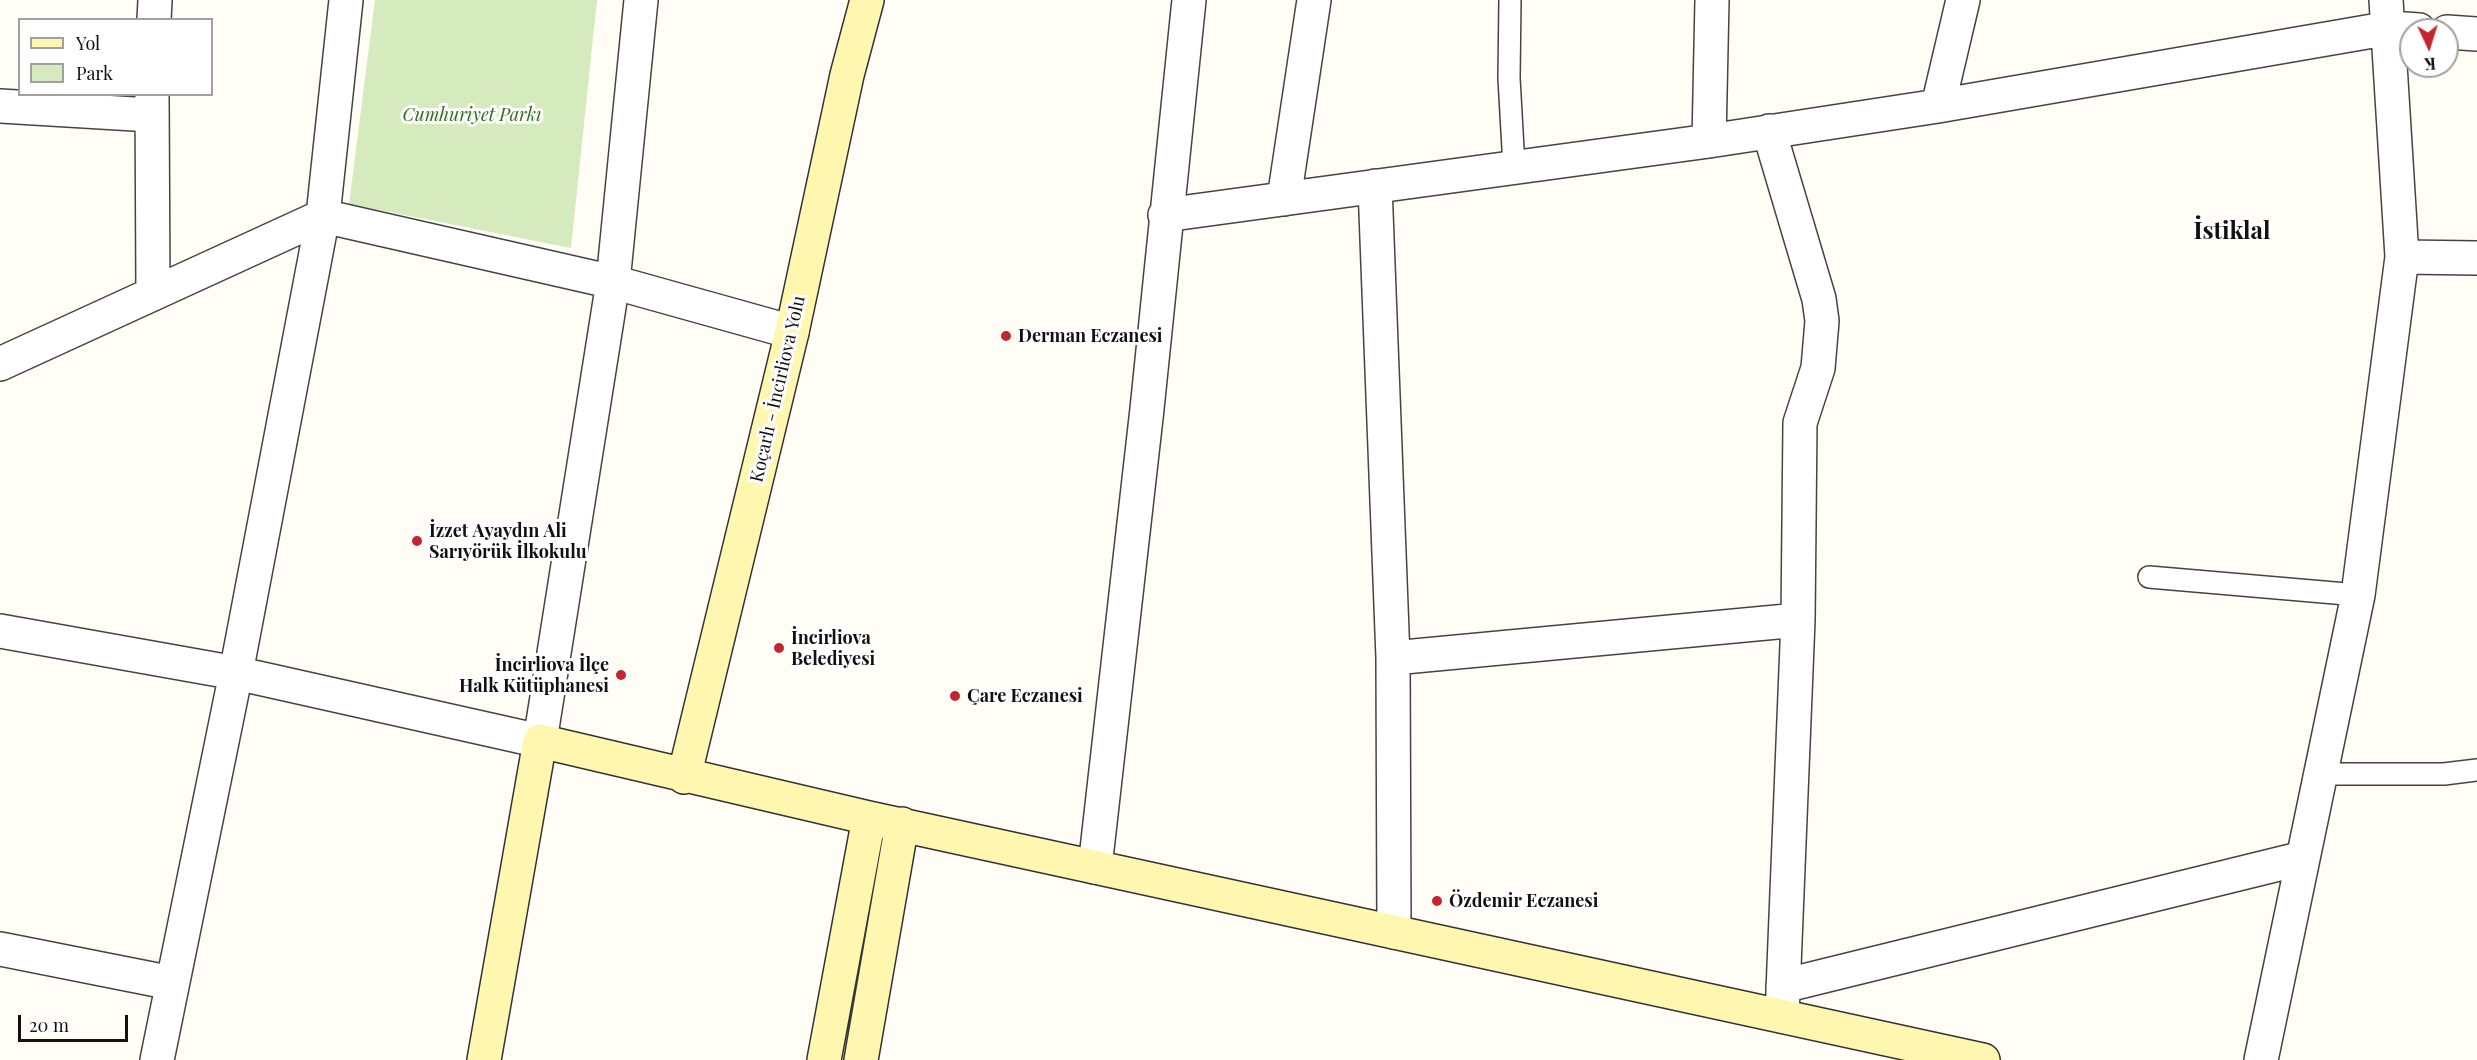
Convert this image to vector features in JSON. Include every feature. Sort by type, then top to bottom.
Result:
[{"type":"street","points":[[154,18],[155,0]]},
{"type":"street","points":[[157,1060],[236,673],[323,216],[346,0]]},
{"type":"street","points":[[484,1060],[540,741],[613,282],[641,0]]},
{"type":"street","name":"Koçarlı - İncirliova Yolu","points":[[684,777],[792,332],[847,75],[867,0]]},
{"type":"street","points":[[1095,867],[1147,409],[1165,215],[1189,0]]},
{"type":"street","points":[[1284,199],[1314,0]]},
{"type":"street","points":[[1709,141],[1712,0]]},
{"type":"street","points":[[1938,106],[1964,0]]},
{"type":"street","points":[[1165,215],[1709,141],[1938,106],[2398,19],[2402,257],[2358,595],[2260,1060]]},
{"type":"street","points":[[2459,33],[2477,34]]},
{"type":"street","points":[[0,106],[151,105],[153,294]]},
{"type":"street","points":[[1769,131],[1819,299],[1822,321],[1818,368],[1800,423],[1798,620],[1783,1001]]},
{"type":"street","points":[[1375,186],[1393,658],[1394,932]]},
{"type":"street","points":[[0,364],[323,216],[613,282],[792,332]]},
{"type":"street","points":[[2402,257],[2477,258]]},
{"type":"street","points":[[1393,658],[1798,620]]},
{"type":"street","points":[[0,631],[236,673],[540,741],[684,777],[1394,932],[1783,1001],[1983,1060]]},
{"type":"street","points":[[824,1060],[869,818]]},
{"type":"street","points":[[861,1060],[902,824]]},
{"type":"street","points":[[1783,1001],[2303,858]]},
{"type":"street","points":[[0,949],[172,983]]},
{"type":"lane","points":[[1510,0],[1509,78],[1514,167]]},
{"type":"lane","points":[[2150,577],[2358,595]]},
{"type":"lane","points":[[2321,774],[2444,774],[2477,770]]},
{"type":"green space","name":"Cumhuriyet Parkı","points":[[375,0],[597,0],[571,248],[349,204]]},
{"type":"place","name":"Derman Eczanesi","points":[[1006,336]]},
{"type":"place","name":"İzzet Ayaydın Ali Sarıyörük İlkokulu","points":[[417,541]]},
{"type":"place","name":"İncirliova Belediyesi","points":[[779,648]]},
{"type":"place","name":"İncirliova İlçe Halk Kütüphanesi","points":[[621,675]]},
{"type":"place","name":"Çare Eczanesi","points":[[955,696]]},
{"type":"place","name":"Özdemir Eczanesi","points":[[1437,901]]},
{"type":"district","name":"İstiklal","points":[[2232,232]]}]
